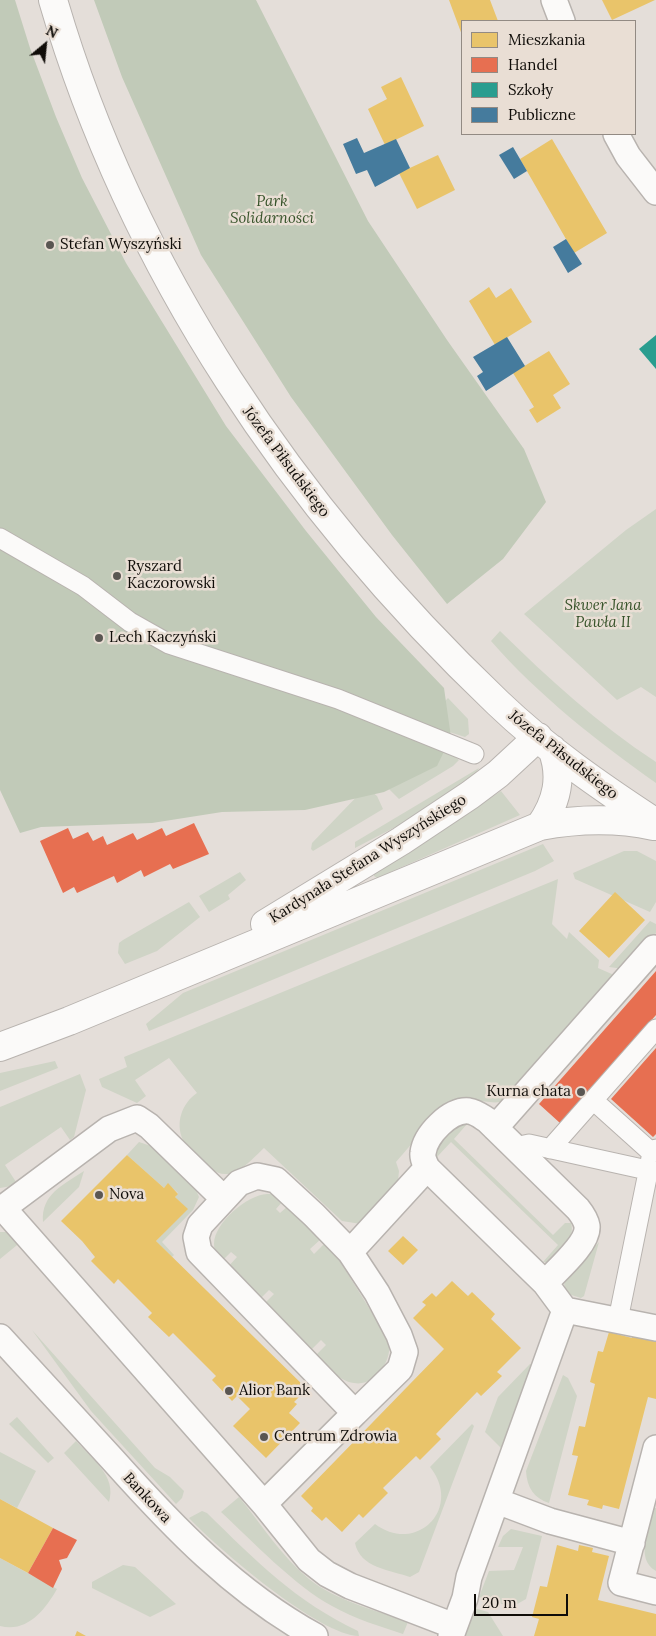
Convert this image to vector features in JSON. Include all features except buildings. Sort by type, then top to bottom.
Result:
[{"type":"street","name":"Józefa Piłsudskiego","points":[[53,0],[78,77],[107,151],[140,223],[168,280],[242,404],[302,486],[366,564],[499,704],[545,743],[656,825]]},
{"type":"street","points":[[554,0],[562,20]]},
{"type":"street","points":[[617,135],[628,156],[656,192]]},
{"type":"street","points":[[0,538],[83,586],[130,622],[169,644],[338,699],[474,754]]},
{"type":"street","points":[[540,826],[554,802],[558,782],[557,766],[545,743]]},
{"type":"street","name":"Kardynała Stefana Wyszyńskiego","points":[[189,971],[439,815],[545,743]]},
{"type":"street","name":"Kardynała Stefana Wyszyńskiego","points":[[0,1047],[540,826],[569,821],[594,820],[656,825]]},
{"type":"street","points":[[495,1128],[654,948]]},
{"type":"street","points":[[550,1149],[656,1029]]},
{"type":"street","points":[[593,1100],[653,1161]]},
{"type":"street","points":[[545,1283],[579,1246],[586,1235],[587,1227],[578,1209],[487,1120],[470,1111],[459,1112],[449,1118],[426,1142],[422,1155],[427,1168],[545,1283],[565,1310],[656,1328]]},
{"type":"street","points":[[223,1198],[149,1126],[137,1118],[109,1128],[1,1209],[264,1504],[309,1560],[327,1574],[350,1586],[453,1631],[465,1598],[469,1577],[565,1310]]},
{"type":"street","points":[[515,1147],[529,1144],[550,1149],[653,1161]]},
{"type":"street","points":[[618,1320],[653,1161]]},
{"type":"street","points":[[350,1252],[427,1168]]},
{"type":"street","points":[[264,1504],[400,1369],[405,1352],[399,1335],[377,1293],[350,1252],[314,1215],[276,1180],[257,1176],[240,1183],[223,1198],[200,1225],[196,1237],[198,1252],[355,1413]]},
{"type":"street","name":"Bankowa","points":[[0,1336],[170,1523],[205,1557],[249,1594],[315,1636]]},
{"type":"street","points":[[656,1448],[621,1583],[656,1592]]},
{"type":"street","points":[[497,1501],[550,1520],[632,1543]]},
{"type":"green space","points":[[0,0],[15,0],[30,48],[82,178],[126,263],[226,426],[306,531],[376,617],[444,688],[451,737],[437,766],[384,792],[305,810],[222,812],[152,823],[41,827],[20,833],[0,790]]},
{"type":"green space","name":"Park Solidarności","points":[[94,0],[256,0],[368,221],[447,340],[524,449],[546,502],[503,559],[447,604],[392,535],[291,397],[201,255],[122,77]]},
{"type":"green space","name":"Skwer Jana Pawła II","points":[[656,509],[656,697],[641,687],[617,700],[524,614],[626,530]]},
{"type":"green space","points":[[500,631],[575,700],[614,732],[656,762],[656,783],[569,717],[528,680],[491,641]]},
{"type":"green space","points":[[448,698],[468,719],[469,734],[465,737],[424,724]]},
{"type":"green space","points":[[412,739],[451,754],[459,760],[453,766],[399,799],[386,786]]},
{"type":"green space","points":[[479,768],[475,775],[407,821],[355,848],[355,842]]},
{"type":"green space","points":[[366,787],[377,796],[383,809],[313,851],[311,849],[312,843]]},
{"type":"green space","points":[[501,791],[520,815],[377,878],[374,876],[374,873]]},
{"type":"green space","points":[[543,844],[554,861],[535,871],[149,1031],[146,1024],[183,993]]},
{"type":"green space","points":[[624,851],[637,851],[656,861],[656,902],[650,912],[575,879],[573,873]]},
{"type":"green space","points":[[240,872],[246,880],[228,895],[230,899],[209,912],[199,896]]},
{"type":"green space","points":[[558,879],[552,924],[567,939],[569,932],[599,960],[598,968],[614,975],[505,1101],[470,1101],[458,1104],[438,1116],[396,1162],[399,1171],[398,1181],[361,1224],[342,1221],[264,1148],[247,1164],[232,1173],[219,1173],[207,1165],[184,1143],[180,1127],[181,1114],[187,1102],[197,1093],[169,1058],[135,1080],[146,1096],[137,1103],[102,1087],[99,1079],[127,1067],[124,1057]]},
{"type":"green space","points":[[189,902],[200,917],[157,951],[125,964],[118,953],[119,943]]},
{"type":"green space","points":[[650,921],[656,924],[656,933],[624,969],[609,967]]},
{"type":"green space","points":[[55,1061],[58,1068],[0,1091],[0,1073]]},
{"type":"green space","points":[[80,1074],[86,1090],[74,1137],[70,1140],[61,1127],[5,1165],[18,1185],[0,1188],[0,1107]]},
{"type":"green space","points":[[464,1123],[467,1124],[454,1139],[553,1235],[565,1223],[571,1223],[572,1229],[569,1240],[548,1262],[543,1262],[558,1245],[451,1142],[437,1157],[436,1151],[440,1140],[449,1131]]},
{"type":"green space","points":[[139,1142],[151,1146],[196,1190],[199,1197],[193,1210],[162,1242],[174,1255],[172,1257],[156,1241],[187,1209],[175,1197],[178,1193],[168,1184],[164,1188],[127,1155]]},
{"type":"green space","points":[[84,1171],[79,1187],[43,1222],[43,1212],[50,1197],[61,1186]]},
{"type":"green space","points":[[273,1194],[283,1201],[276,1209],[280,1213],[288,1206],[321,1239],[310,1249],[314,1254],[325,1243],[336,1255],[389,1340],[390,1347],[385,1363],[376,1376],[369,1381],[362,1383],[348,1382],[333,1372],[316,1355],[326,1345],[321,1340],[311,1350],[264,1304],[274,1294],[269,1290],[260,1299],[227,1268],[237,1257],[231,1252],[221,1262],[217,1256],[214,1247],[215,1236],[225,1219],[250,1199]]},
{"type":"green space","points":[[0,1232],[9,1232],[22,1241],[0,1259]]},
{"type":"green space","points":[[599,1242],[584,1296],[581,1298],[565,1293],[564,1280]]},
{"type":"green space","points":[[32,1330],[155,1468],[170,1477],[184,1491],[182,1498],[176,1504],[91,1411]]},
{"type":"green space","points":[[530,1364],[535,1366],[503,1450],[485,1432],[498,1397]]},
{"type":"green space","points":[[563,1375],[568,1378],[577,1396],[549,1503],[532,1492],[526,1471]]},
{"type":"green space","points":[[17,1417],[54,1458],[48,1463],[9,1424]]},
{"type":"green space","points":[[472,1424],[474,1426],[419,1572],[410,1577],[369,1563],[358,1551],[355,1543],[375,1524],[391,1532],[406,1534],[420,1530],[431,1522],[438,1511],[441,1498],[439,1482],[430,1467]]},
{"type":"green space","points":[[76,1441],[96,1461],[106,1476],[111,1493],[109,1502],[64,1453]]},
{"type":"green space","points":[[0,1452],[36,1471],[17,1508],[0,1499]]},
{"type":"green space","points":[[239,1497],[281,1551],[309,1579],[344,1599],[408,1622],[403,1634],[341,1611],[303,1587],[221,1512]]},
{"type":"green space","points":[[654,1508],[656,1508],[656,1571],[649,1566],[645,1551],[645,1542]]},
{"type":"green space","points":[[202,1511],[207,1513],[277,1579],[315,1607],[358,1631],[359,1636],[342,1632],[320,1622],[295,1607],[245,1569],[189,1518]]},
{"type":"green space","points":[[511,1529],[542,1536],[526,1599],[512,1607],[479,1597],[489,1571],[514,1570],[523,1547],[498,1547],[503,1536]]},
{"type":"green space","points":[[0,1558],[57,1589],[41,1612],[27,1623],[19,1626],[0,1626]]},
{"type":"green space","points":[[123,1565],[135,1567],[176,1604],[150,1617],[92,1588],[92,1582]]},
{"type":"green space","points":[[474,1608],[488,1612],[503,1636],[465,1636]]},
{"type":"place","name":"Stefan Wyszyński","points":[[50,245]]},
{"type":"place","name":"Ryszard Kaczorowski","points":[[117,576]]},
{"type":"place","name":"Lech Kaczyński","points":[[99,638]]},
{"type":"place","name":"Kurna chata","points":[[581,1092]]},
{"type":"place","name":"Nova","points":[[99,1195]]},
{"type":"place","name":"Alior Bank","points":[[229,1391]]},
{"type":"place","name":"Centrum Zdrowia","points":[[264,1437]]}]
